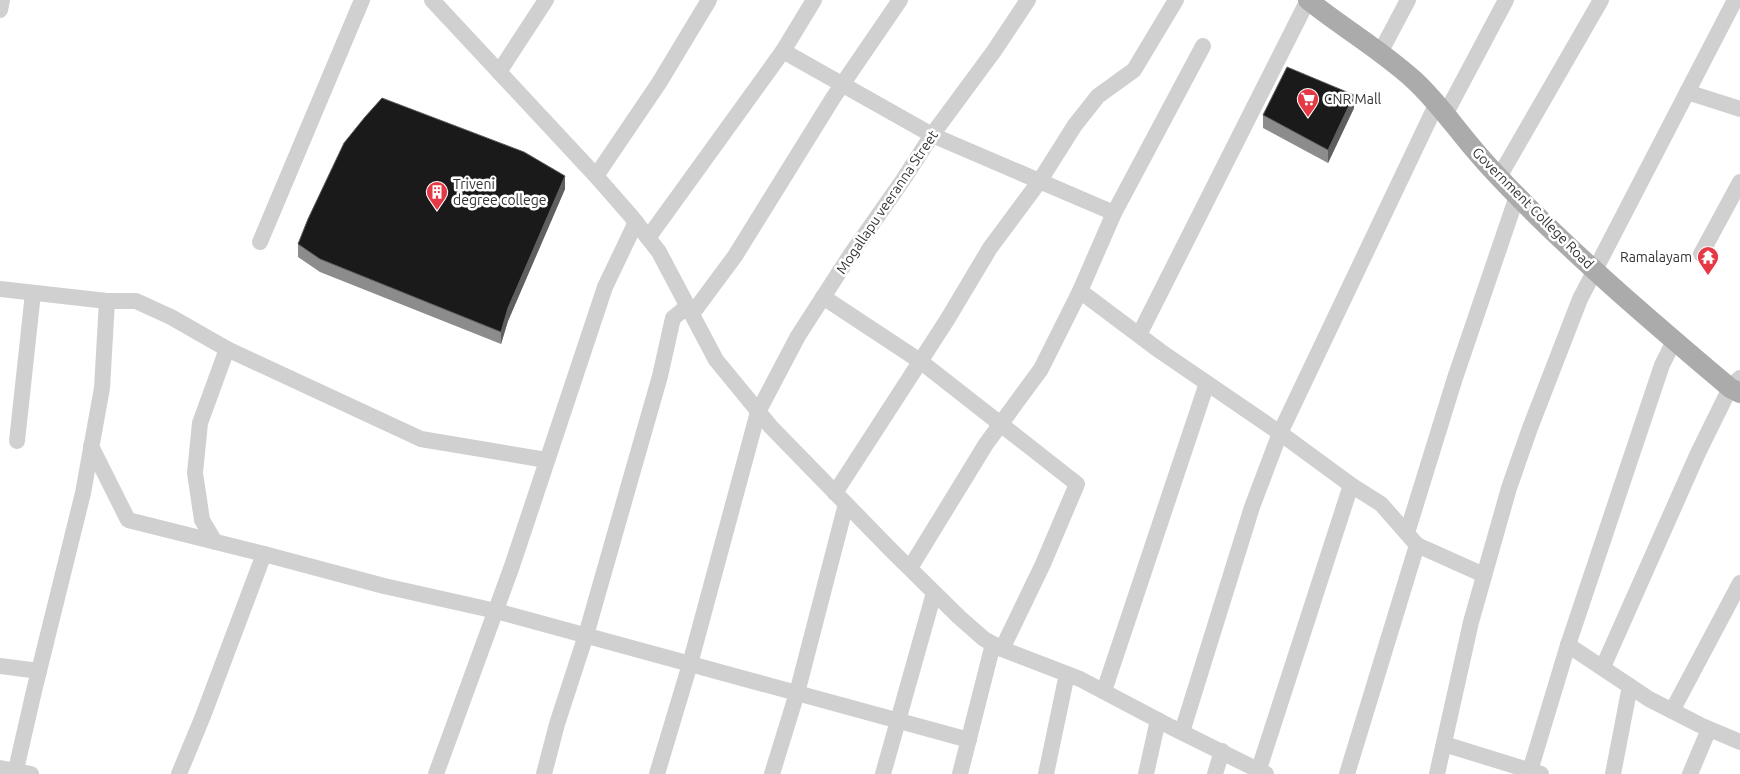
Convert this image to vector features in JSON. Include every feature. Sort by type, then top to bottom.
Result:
[{"type":"main road","name":"Government College Road","points":[[1308,0],[1332,20],[1381,51],[1414,80],[1441,108],[1477,154],[1595,271],[1674,341],[1737,386]]},
{"type":"street","points":[[0,10],[2,0]]},
{"type":"street","points":[[260,242],[362,0]]},
{"type":"street","points":[[432,0],[596,176],[636,222],[659,252],[716,360],[771,427],[934,593],[984,639],[997,646],[1068,674],[1104,691],[1263,772],[1351,485]]},
{"type":"street","points":[[499,72],[546,0]]},
{"type":"street","points":[[596,176],[659,83],[710,0]]},
{"type":"street","points":[[648,238],[783,51],[814,0]]},
{"type":"street","points":[[544,774],[557,724],[586,635],[660,376],[673,318],[690,310],[735,256],[842,84],[900,0]]},
{"type":"street","name":"Mogallapu veeranna Street","points":[[657,774],[690,664],[758,412],[798,336],[851,254],[904,180],[932,135],[994,51],[1028,0]]},
{"type":"street","points":[[772,774],[797,693],[840,498],[920,361],[990,248],[1039,182],[1075,126],[1098,96],[1134,70],[1176,0]]},
{"type":"street","points":[[1140,335],[1308,0]]},
{"type":"street","points":[[1381,51],[1408,0]]},
{"type":"street","points":[[1182,732],[1252,507],[1280,432],[1441,108],[1506,0]]},
{"type":"street","points":[[1500,177],[1601,0]]},
{"type":"street","points":[[1437,774],[1471,622],[1509,488],[1530,428],[1580,299],[1735,0]]},
{"type":"street","points":[[910,568],[986,444],[1040,369],[1080,291],[1114,213],[1203,46]]},
{"type":"street","points":[[783,51],[932,135],[1114,213]]},
{"type":"street","points":[[1687,92],[1740,109]]},
{"type":"street","points":[[1701,254],[1740,182]]},
{"type":"street","points":[[1347,774],[1455,378],[1518,196]]},
{"type":"street","points":[[436,774],[496,611],[605,287],[636,222]]},
{"type":"street","points":[[0,289],[107,301],[136,301],[172,317],[227,349],[421,439],[546,460]]},
{"type":"street","points":[[1080,291],[1207,383],[1280,432],[1351,485],[1381,504],[1412,539],[1484,575]]},
{"type":"street","points":[[17,441],[33,293]]},
{"type":"street","points":[[823,298],[920,361],[1077,484],[1043,564],[997,646],[960,774]]},
{"type":"street","points":[[15,772],[83,493],[102,388],[107,301]]},
{"type":"street","points":[[1444,744],[1533,773],[1568,645],[1662,366],[1674,341]]},
{"type":"street","points":[[215,542],[202,520],[195,473],[200,423],[227,349]]},
{"type":"street","points":[[1104,691],[1207,383]]},
{"type":"street","points":[[1603,668],[1698,453],[1737,386]]},
{"type":"street","points":[[91,446],[128,520],[384,586],[496,611],[969,740]]},
{"type":"street","points":[[179,774],[264,554]]},
{"type":"street","points":[[1672,711],[1740,583]]},
{"type":"street","points":[[883,774],[934,593]]},
{"type":"street","points":[[1568,645],[1649,699],[1740,742]]},
{"type":"street","points":[[0,666],[39,671]]},
{"type":"street","points":[[1046,774],[1068,674]]},
{"type":"street","points":[[1613,774],[1630,686]]},
{"type":"street","points":[[1146,774],[1158,720]]},
{"type":"street","points":[[1690,774],[1709,729]]},
{"type":"street","points":[[1215,774],[1222,752]]},
{"type":"building","name":"CNR Mall","points":[[1287,67],[1354,95],[1328,150],[1263,115]]},
{"type":"building","name":"Triveni degree college","points":[[382,98],[524,152],[565,176],[508,308],[501,332],[320,259],[298,244],[344,143]]},
{"type":"place","name":"CNR Mall","points":[[1308,118]]},
{"type":"place","name":"Triveni degree college","points":[[437,211]]},
{"type":"place","name":"Ramalayam","points":[[1708,276]]}]
